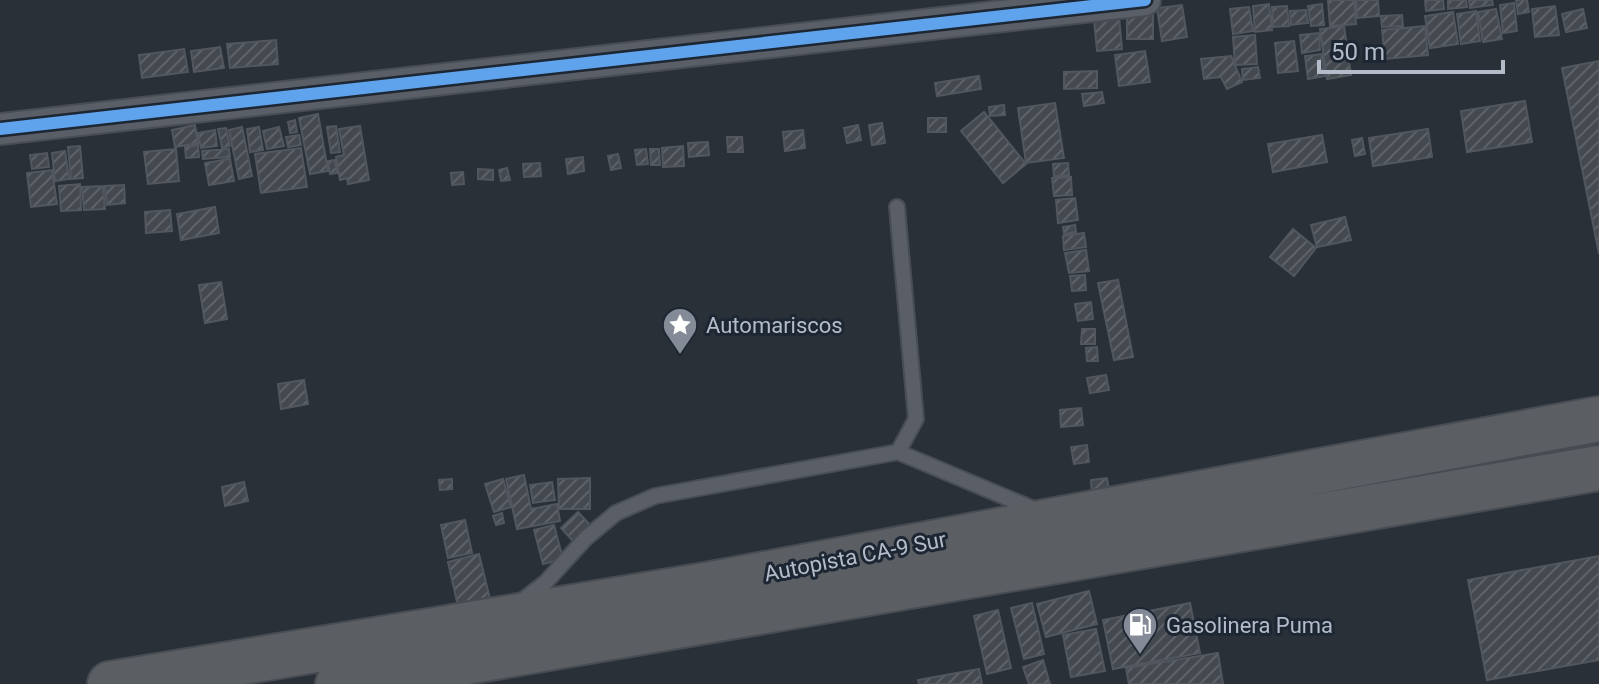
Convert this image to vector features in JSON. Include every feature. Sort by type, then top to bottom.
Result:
[{"type":"highway","name":"Autopista CA-9 Sur","points":[[110,684],[706,585],[1599,419]]},
{"type":"highway","name":"Autopista CA-9 Sur","points":[[338,684],[1584,476]]},
{"type":"street","points":[[0,129],[1145,0]]},
{"type":"lane","points":[[897,207],[916,419],[898,452]]},
{"type":"lane","points":[[489,621],[509,611],[545,583],[586,538],[616,513],[655,496],[898,452],[1055,518]]},
{"type":"building","points":[[1328,0],[1354,0],[1356,24],[1330,26]]},
{"type":"building","points":[[1356,0],[1378,0],[1379,16],[1357,18]]},
{"type":"building","points":[[1425,0],[1443,0],[1444,9],[1426,11]]},
{"type":"building","points":[[1448,0],[1466,0],[1467,7],[1448,9]]},
{"type":"building","points":[[1469,0],[1492,0],[1493,5],[1470,8]]},
{"type":"building","points":[[1516,0],[1527,0],[1529,12],[1518,14]]},
{"type":"building","points":[[1514,3],[1517,31],[1503,33],[1500,5]]},
{"type":"building","points":[[1269,4],[1272,30],[1255,32],[1253,6]]},
{"type":"building","points":[[1322,4],[1324,25],[1311,26],[1308,6]]},
{"type":"building","points":[[1182,5],[1187,37],[1162,41],[1157,8]]},
{"type":"building","points":[[1287,6],[1289,26],[1273,27],[1272,7]]},
{"type":"building","points":[[1555,6],[1559,35],[1535,37],[1532,9]]},
{"type":"building","points":[[1127,7],[1153,7],[1153,39],[1127,39]]},
{"type":"building","points":[[1249,7],[1253,31],[1233,34],[1230,9]]},
{"type":"building","points":[[1496,9],[1502,39],[1483,42],[1478,12]]},
{"type":"building","points":[[1583,9],[1587,28],[1566,32],[1562,14]]},
{"type":"building","points":[[1306,10],[1308,23],[1291,25],[1290,11]]},
{"type":"building","points":[[1476,11],[1480,41],[1461,44],[1457,14]]},
{"type":"building","points":[[1453,12],[1458,44],[1430,48],[1425,16]]},
{"type":"building","points":[[1402,15],[1403,26],[1382,27],[1381,16]]},
{"type":"building","points":[[1119,17],[1122,49],[1097,51],[1094,19]]},
{"type":"building","points":[[1344,26],[1351,75],[1327,79],[1320,29]]},
{"type":"building","points":[[1425,26],[1428,55],[1385,59],[1382,30]]},
{"type":"building","points":[[1319,33],[1320,50],[1302,53],[1300,35]]},
{"type":"building","points":[[1255,35],[1257,64],[1235,65],[1233,37]]},
{"type":"building","points":[[276,40],[278,64],[230,68],[227,44]]},
{"type":"building","points":[[1294,41],[1298,71],[1278,73],[1275,43]]},
{"type":"building","points":[[220,47],[224,68],[194,72],[191,51]]},
{"type":"building","points":[[184,49],[188,72],[142,78],[139,55]]},
{"type":"building","points":[[1145,51],[1150,82],[1119,86],[1115,55]]},
{"type":"building","points":[[1322,54],[1325,76],[1308,79],[1305,56]]},
{"type":"building","points":[[1231,56],[1242,82],[1227,89],[1221,77],[1204,79],[1201,59]]},
{"type":"building","points":[[1599,61],[1599,254],[1562,68]]},
{"type":"building","points":[[1258,67],[1260,78],[1243,80],[1242,69]]},
{"type":"building","points":[[1097,71],[1097,88],[1064,89],[1064,72]]},
{"type":"building","points":[[979,76],[981,89],[937,96],[935,83]]},
{"type":"building","points":[[1102,92],[1104,103],[1084,106],[1082,94]]},
{"type":"building","points":[[1525,101],[1532,142],[1467,152],[1461,111]]},
{"type":"building","points":[[1055,103],[1064,158],[1026,163],[1018,108]]},
{"type":"building","points":[[1004,105],[1005,115],[990,116],[989,107]]},
{"type":"building","points":[[984,112],[1026,164],[1003,183],[961,131]]},
{"type":"building","points":[[318,114],[328,171],[310,174],[299,118]]},
{"type":"building","points":[[928,118],[946,118],[946,132],[928,132]]},
{"type":"building","points":[[295,120],[297,132],[290,133],[288,122]]},
{"type":"building","points":[[882,123],[885,143],[872,145],[869,125]]},
{"type":"building","points":[[195,125],[198,143],[175,147],[172,130]]},
{"type":"building","points":[[858,125],[861,140],[847,143],[844,128]]},
{"type":"building","points":[[336,126],[340,152],[331,153],[327,127]]},
{"type":"building","points":[[360,126],[369,180],[348,184],[347,178],[340,180],[336,157],[344,155],[339,129]]},
{"type":"building","points":[[242,127],[252,176],[239,179],[229,130]]},
{"type":"building","points":[[259,127],[263,150],[250,152],[247,129]]},
{"type":"building","points":[[279,127],[284,146],[267,149],[263,131]]},
{"type":"building","points":[[226,128],[230,146],[222,148],[218,129]]},
{"type":"building","points":[[1428,129],[1432,157],[1373,166],[1369,138]]},
{"type":"building","points":[[215,130],[217,146],[201,148],[198,133]]},
{"type":"building","points":[[803,130],[805,148],[785,151],[783,132]]},
{"type":"building","points":[[299,135],[301,145],[288,147],[286,137]]},
{"type":"building","points":[[1322,135],[1327,162],[1273,172],[1268,144]]},
{"type":"building","points":[[727,137],[742,137],[743,152],[728,152]]},
{"type":"building","points":[[1362,138],[1365,154],[1355,156],[1352,140]]},
{"type":"building","points":[[708,142],[709,155],[689,157],[688,143]]},
{"type":"building","points":[[198,145],[199,157],[186,158],[185,147]]},
{"type":"building","points":[[80,146],[83,178],[71,179],[68,147]]},
{"type":"building","points":[[683,146],[684,166],[663,167],[662,148]]},
{"type":"building","points":[[301,148],[307,187],[261,193],[255,154]]},
{"type":"building","points":[[176,149],[179,181],[148,184],[144,152]]},
{"type":"building","points":[[229,149],[230,157],[203,159],[202,151]]},
{"type":"building","points":[[646,149],[648,164],[637,165],[635,150]]},
{"type":"building","points":[[650,149],[659,149],[660,165],[651,165]]},
{"type":"building","points":[[65,151],[69,179],[55,181],[52,153]]},
{"type":"building","points":[[47,153],[49,167],[32,169],[30,155]]},
{"type":"building","points":[[618,154],[621,168],[611,170],[608,156]]},
{"type":"building","points":[[583,157],[584,171],[568,174],[566,159]]},
{"type":"building","points":[[230,159],[234,181],[209,185],[205,163]]},
{"type":"building","points":[[335,160],[337,173],[330,174],[328,161]]},
{"type":"building","points":[[540,163],[541,176],[524,177],[523,164]]},
{"type":"building","points":[[1068,163],[1069,175],[1054,176],[1053,164]]},
{"type":"building","points":[[507,168],[510,180],[501,181],[499,170]]},
{"type":"building","points":[[478,169],[493,170],[493,180],[478,179]]},
{"type":"building","points":[[52,170],[57,204],[31,207],[27,173]]},
{"type":"building","points":[[463,172],[464,184],[452,185],[451,173]]},
{"type":"building","points":[[1071,177],[1072,195],[1054,196],[1052,178]]},
{"type":"building","points":[[80,184],[81,210],[61,211],[59,186]]},
{"type":"building","points":[[124,185],[125,203],[107,205],[105,186]]},
{"type":"building","points":[[103,186],[105,209],[84,210],[82,187]]},
{"type":"building","points":[[1075,198],[1078,220],[1058,223],[1056,200]]},
{"type":"building","points":[[215,207],[219,233],[181,240],[177,214]]},
{"type":"building","points":[[170,210],[172,231],[146,233],[145,212]]},
{"type":"building","points":[[1345,217],[1351,240],[1317,247],[1311,225]]},
{"type":"building","points":[[1075,225],[1076,232],[1064,234],[1063,227]]},
{"type":"building","points":[[1293,229],[1316,248],[1294,276],[1270,257]]},
{"type":"building","points":[[1084,233],[1086,247],[1064,250],[1063,236]]},
{"type":"building","points":[[1086,250],[1089,271],[1069,273],[1065,253]]},
{"type":"building","points":[[1085,275],[1086,290],[1072,291],[1070,276]]},
{"type":"building","points":[[1118,280],[1133,357],[1114,360],[1098,283]]},
{"type":"building","points":[[221,282],[227,319],[205,323],[199,285]]},
{"type":"building","points":[[1091,302],[1093,319],[1078,321],[1075,304]]},
{"type":"building","points":[[1082,329],[1095,329],[1095,344],[1081,344]]},
{"type":"building","points":[[1097,347],[1098,361],[1087,361],[1086,348]]},
{"type":"building","points":[[1106,375],[1109,390],[1090,393],[1087,378]]},
{"type":"building","points":[[304,380],[308,404],[281,409],[278,384]]},
{"type":"building","points":[[1081,408],[1083,425],[1061,427],[1060,410]]},
{"type":"building","points":[[1087,445],[1089,462],[1074,464],[1071,447]]},
{"type":"building","points":[[524,475],[531,509],[557,504],[560,521],[517,529],[506,479]]},
{"type":"building","points":[[590,478],[590,509],[559,509],[558,479]]},
{"type":"building","points":[[1107,478],[1109,491],[1092,493],[1091,480]]},
{"type":"building","points":[[452,479],[452,489],[440,490],[439,480]]},
{"type":"building","points":[[503,479],[511,507],[494,512],[485,484]]},
{"type":"building","points":[[244,482],[248,501],[225,506],[222,487]]},
{"type":"building","points":[[552,482],[555,500],[533,503],[530,485]]},
{"type":"building","points":[[578,512],[590,525],[573,541],[561,528]]},
{"type":"building","points":[[502,513],[504,523],[496,525],[493,516]]},
{"type":"building","points":[[465,520],[472,553],[448,558],[441,525]]},
{"type":"building","points":[[554,525],[563,559],[543,564],[534,530]]},
{"type":"building","points":[[479,554],[490,599],[458,606],[448,562]]},
{"type":"building","points":[[1599,556],[1599,660],[1487,680],[1468,580]]},
{"type":"building","points":[[1089,591],[1097,624],[1046,637],[1037,604]]},
{"type":"building","points":[[1032,603],[1044,654],[1024,659],[1011,608]]},
{"type":"building","points":[[1190,603],[1200,653],[1113,669],[1103,620]]},
{"type":"building","points":[[998,610],[1011,668],[987,674],[974,616]]},
{"type":"building","points":[[1096,629],[1105,671],[1071,677],[1063,635]]},
{"type":"building","points":[[1218,653],[1223,684],[1129,684],[1126,668]]},
{"type":"building","points":[[1043,660],[1050,684],[1029,684],[1023,667]]},
{"type":"building","points":[[979,669],[982,684],[919,684],[918,680]]},
{"type":"cycle path","points":[[0,129],[1145,0]]},
{"type":"place","name":"Automariscos","points":[[680,356]]},
{"type":"place","name":"Gasolinera Puma","points":[[1140,656]]}]
